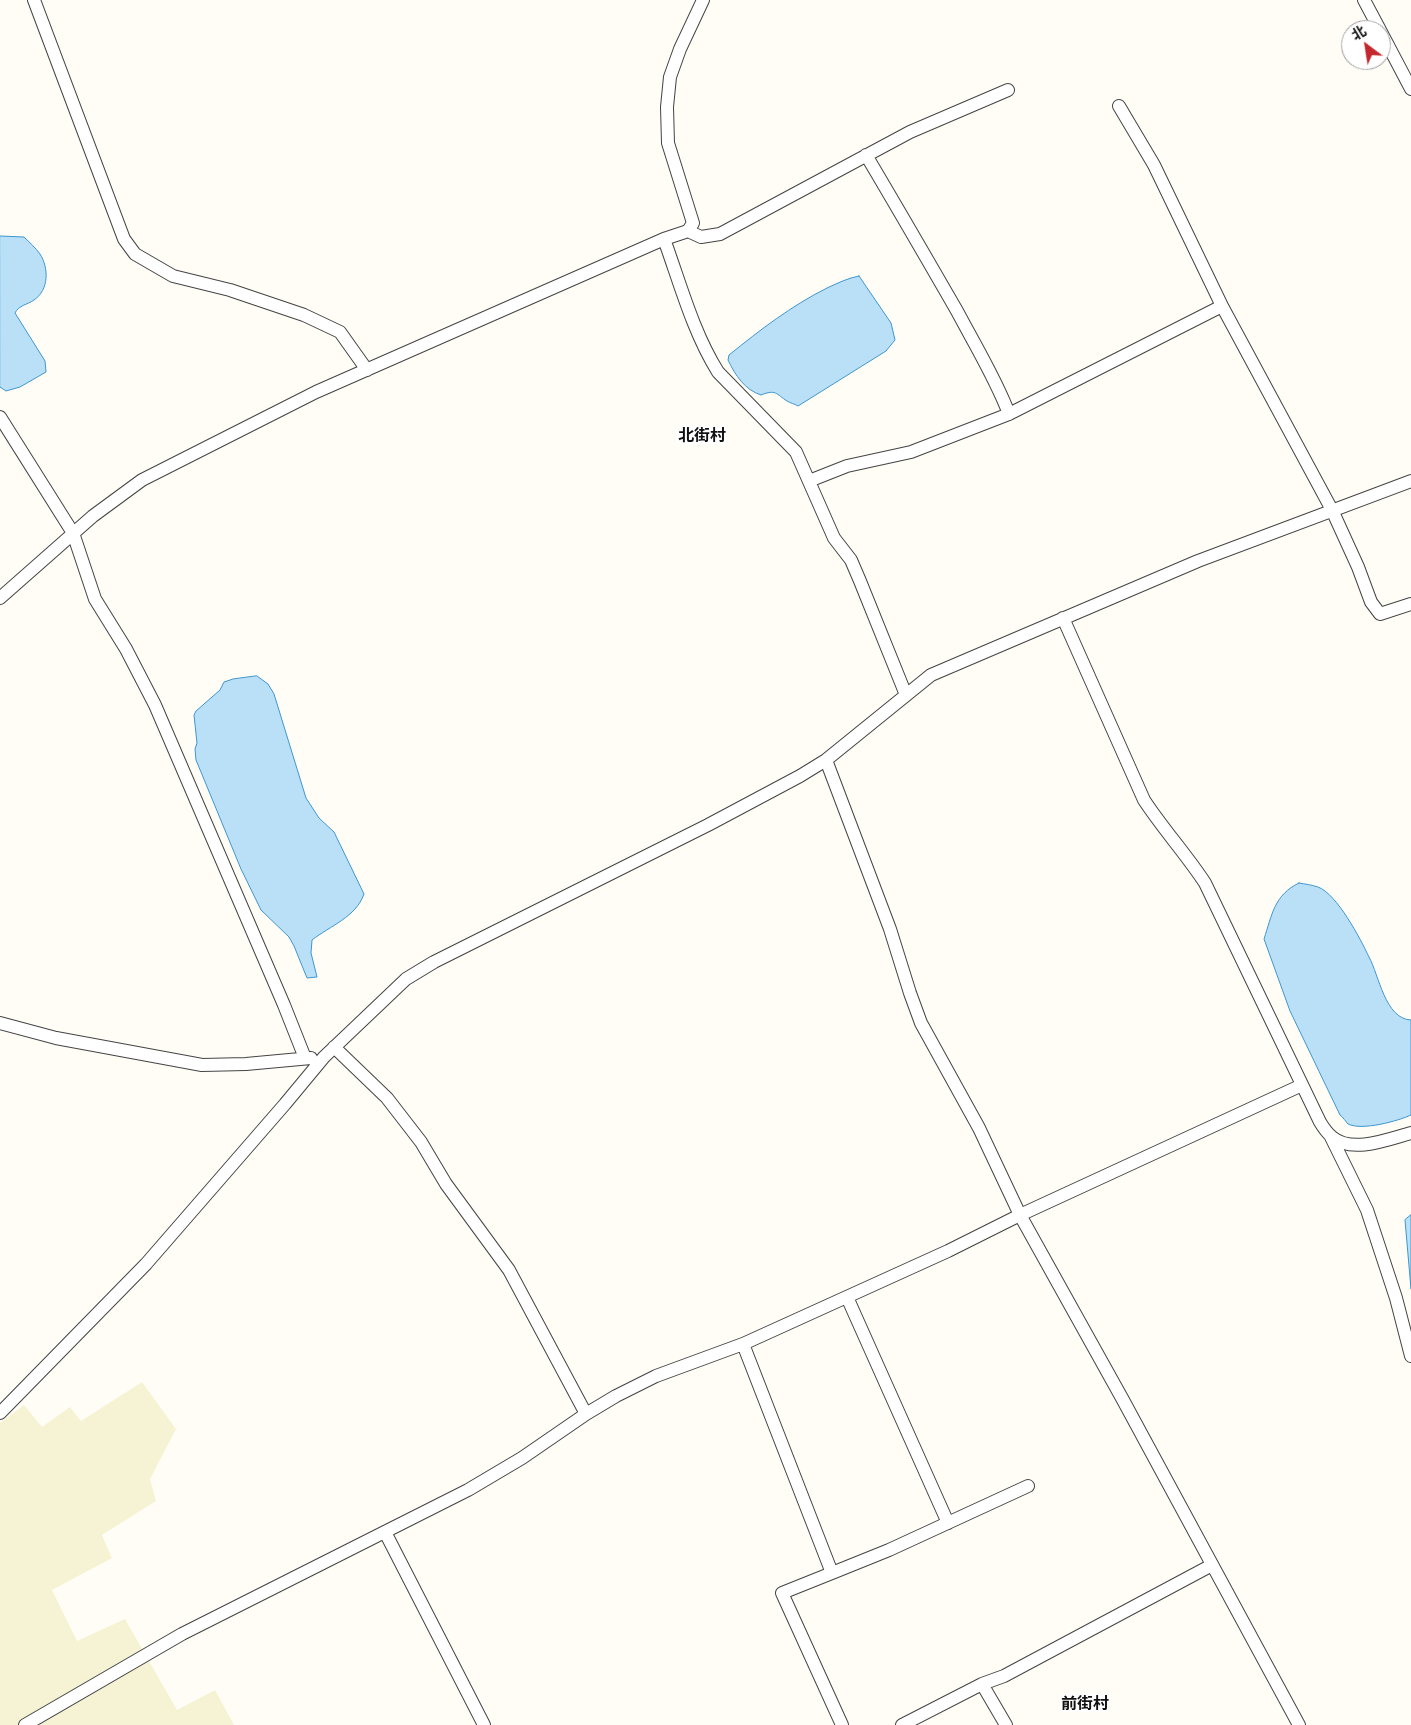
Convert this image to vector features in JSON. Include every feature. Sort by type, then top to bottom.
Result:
[{"type":"street","points":[[34,0],[124,239],[135,254],[173,276],[230,290],[304,315],[340,332],[367,370]]},
{"type":"street","points":[[0,598],[73,533],[142,480],[316,392],[664,239],[688,231],[693,222],[668,143],[667,108],[670,77],[680,49],[703,0]]},
{"type":"street","points":[[1364,0],[1374,20]]},
{"type":"street","points":[[1391,52],[1411,89]]},
{"type":"street","points":[[688,231],[701,237],[720,234],[910,132],[1008,90]]},
{"type":"street","points":[[1118,106],[1154,165],[1222,306],[1332,510],[1376,610],[1380,614],[1411,604]]},
{"type":"street","points":[[866,156],[967,330],[1003,398],[1009,414]]},
{"type":"street","points":[[664,239],[709,358],[718,372],[796,452],[834,538],[851,560],[906,695]]},
{"type":"street","points":[[809,480],[847,466],[911,452],[1009,414],[1222,306]]},
{"type":"street","points":[[0,417],[73,533],[95,599],[126,649],[155,705],[305,1058]]},
{"type":"street","points":[[0,1413],[146,1264],[324,1057],[406,979],[434,962],[708,825],[800,776],[826,760],[937,672],[1198,561],[1411,481]]},
{"type":"street","points":[[1063,618],[1144,800],[1205,883],[1320,1122],[1331,1137],[1366,1210],[1396,1298],[1411,1356]]},
{"type":"street","points":[[826,760],[890,929],[921,1023],[979,1128],[1020,1215],[1299,1725]]},
{"type":"street","points":[[0,1022],[56,1038],[202,1065],[246,1064],[324,1057]]},
{"type":"street","points":[[334,1047],[387,1098],[421,1142],[446,1184],[509,1270],[586,1414]]},
{"type":"street","points":[[25,1725],[182,1634],[468,1490],[522,1458],[616,1396],[656,1376],[743,1344],[948,1251],[1020,1215],[1302,1084]]},
{"type":"street","points":[[1331,1137],[1340,1142],[1375,1144],[1411,1133]]},
{"type":"street","points":[[846,1297],[948,1523]]},
{"type":"street","points":[[743,1344],[832,1573]]},
{"type":"street","points":[[842,1725],[782,1593],[889,1550],[1028,1486]]},
{"type":"street","points":[[385,1532],[484,1725]]},
{"type":"street","points":[[902,1725],[982,1684],[1004,1676],[1212,1565]]},
{"type":"street","points":[[982,1684],[1006,1725]]},
{"type":"shaded area","points":[[142,1382],[176,1429],[150,1479],[156,1501],[102,1535],[112,1558],[52,1590],[77,1641],[125,1619],[177,1710],[215,1690],[234,1725],[0,1725],[0,1423],[24,1405],[42,1427],[70,1407],[81,1421]]},
{"type":"water","points":[[0,236],[24,237],[40,254],[46,272],[43,291],[15,313],[45,361],[46,372],[20,387],[6,391],[0,387]]},
{"type":"water","points":[[859,276],[891,323],[895,340],[886,351],[798,406],[773,392],[761,395],[755,393],[741,381],[728,360],[729,355],[788,311],[814,295],[835,284]]},
{"type":"water","points":[[257,676],[268,684],[274,694],[306,798],[319,818],[334,832],[364,894],[349,915],[312,940],[311,953],[317,977],[307,978],[289,937],[261,910],[241,869],[196,760],[195,749],[197,743],[194,715],[196,711],[220,690],[224,682]]},
{"type":"water","points":[[1299,883],[1318,887],[1333,898],[1354,928],[1373,965],[1389,1004],[1402,1018],[1411,1020],[1411,1115],[1371,1126],[1354,1126],[1348,1124],[1340,1115],[1290,1011],[1264,939],[1275,906],[1284,893]]},
{"type":"water","points":[[1411,1215],[1411,1289],[1405,1220]]},
{"type":"district","name":"北街村","points":[[702,436]]},
{"type":"district","name":"前街村","points":[[1085,1704]]}]
